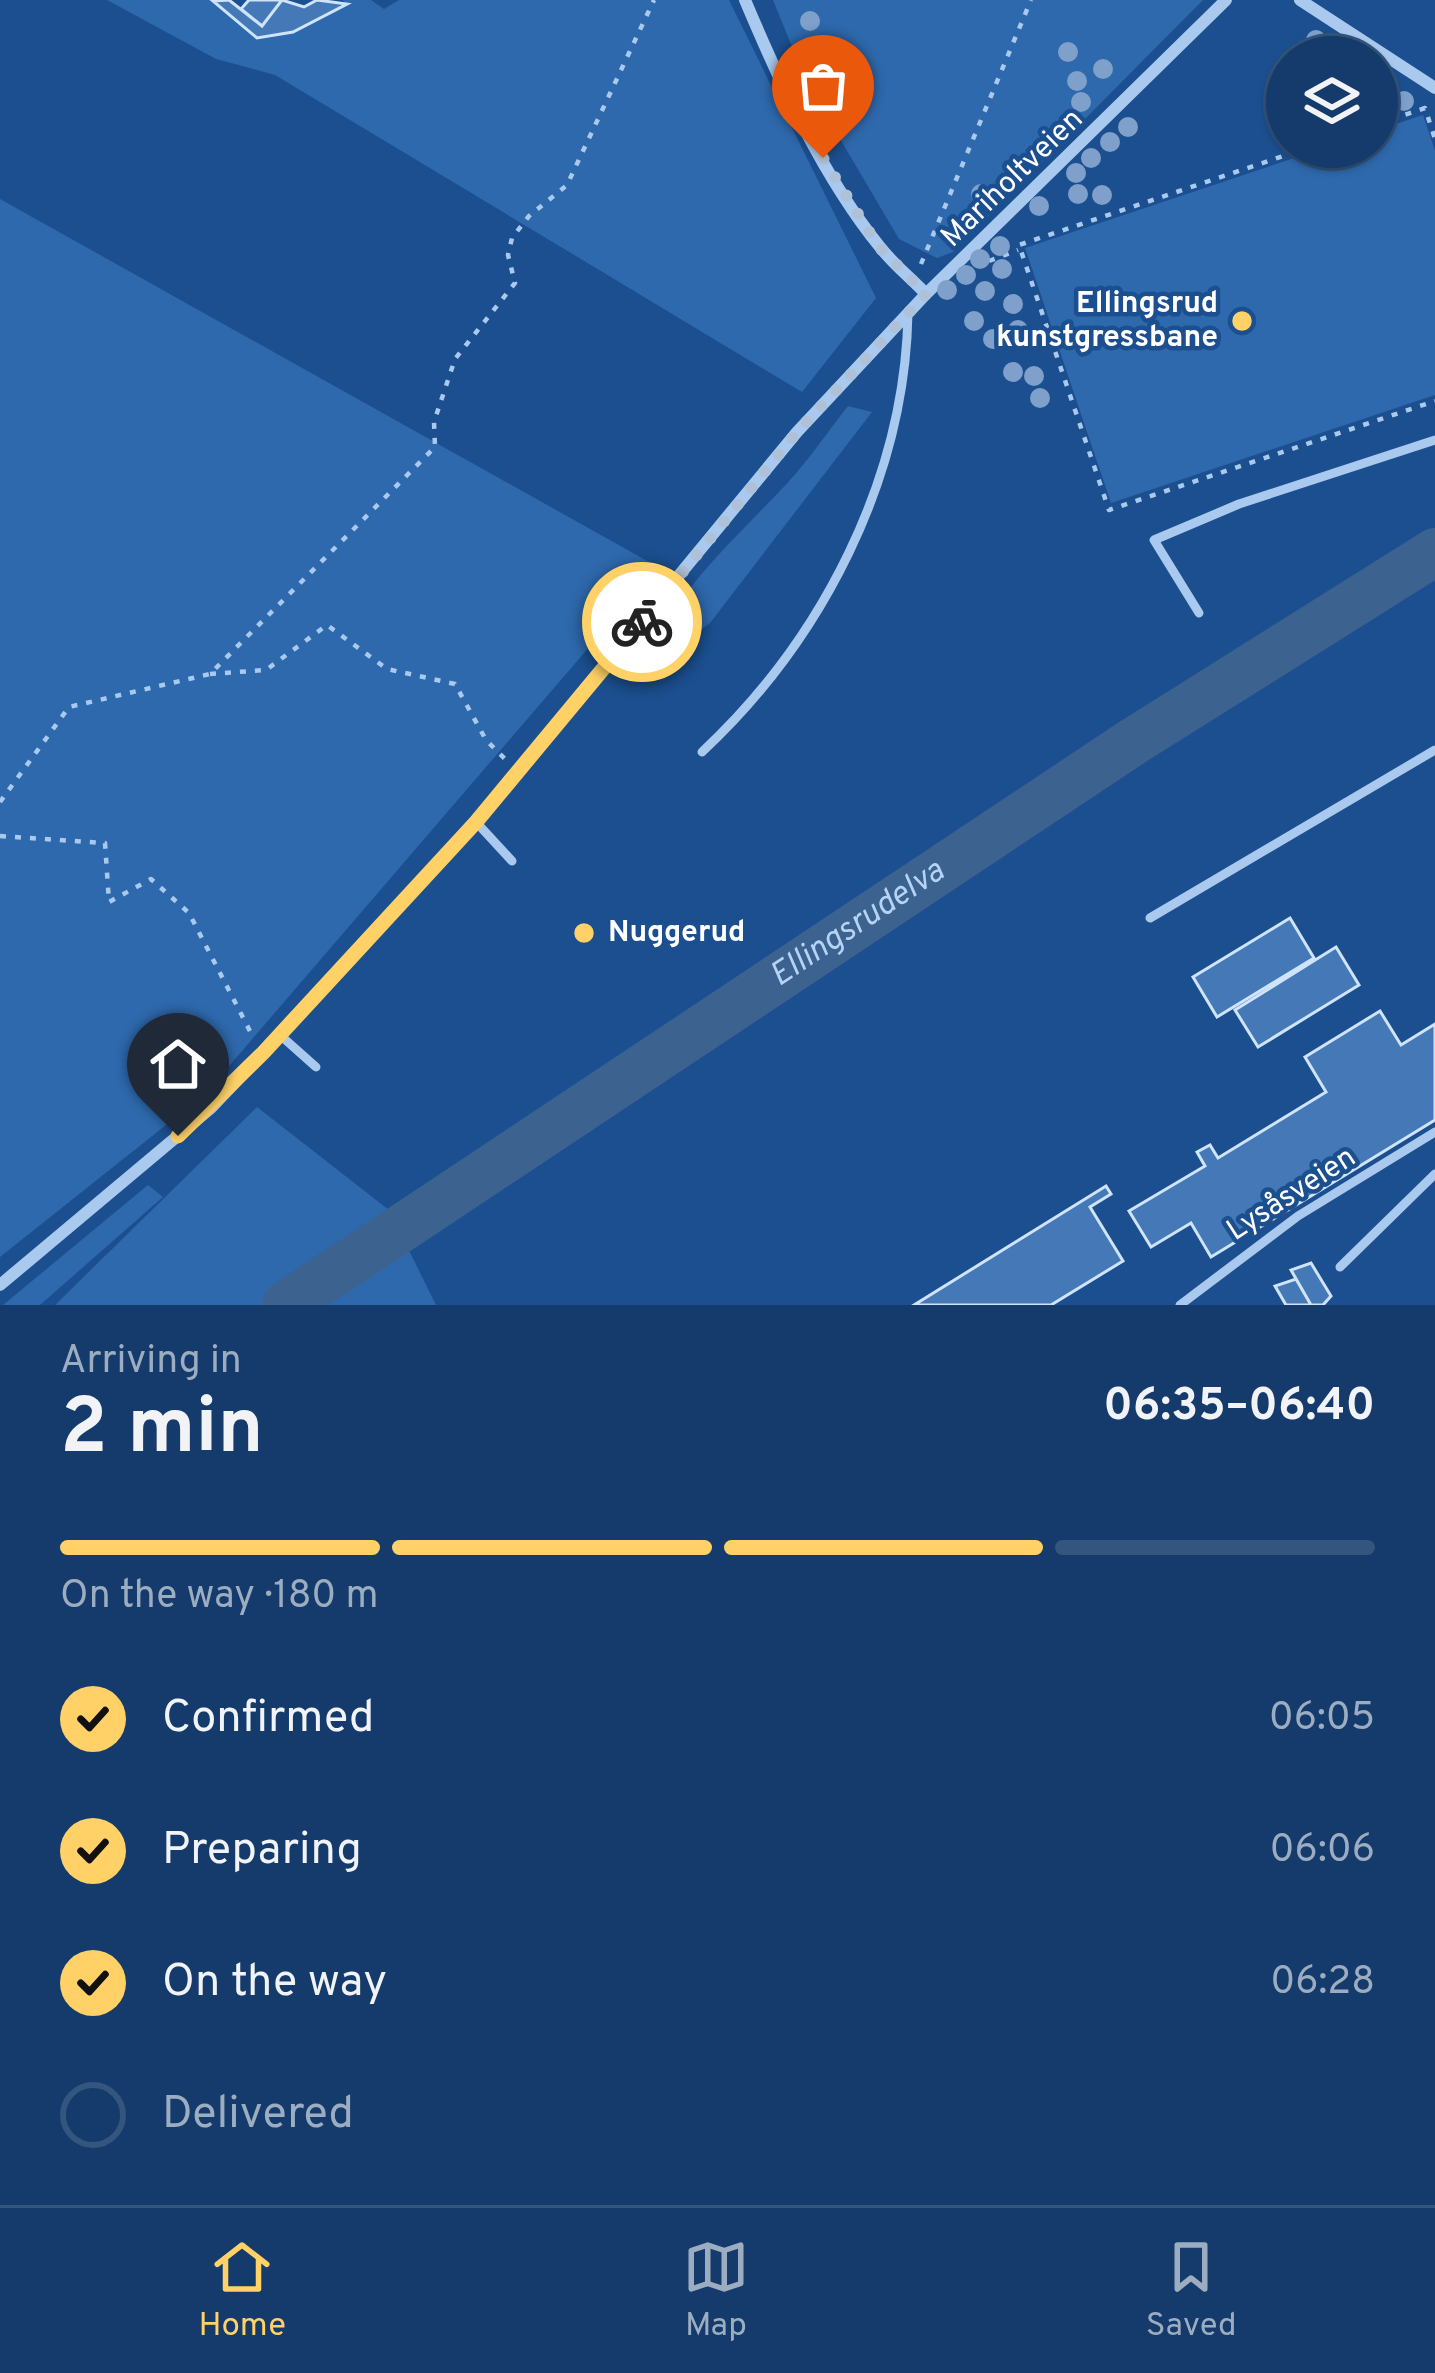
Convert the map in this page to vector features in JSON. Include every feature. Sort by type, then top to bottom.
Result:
[{"type":"street","points":[[745,0],[823,158],[878,246],[926,294]]},
{"type":"street","name":"Mariholtveien","points":[[0,1285],[211,1108],[476,822],[797,432],[926,294],[1226,0]]},
{"type":"street","points":[[1300,0],[1435,88]]},
{"type":"lane","points":[[702,752],[748,709],[790,656],[853,544],[897,413],[908,313]]},
{"type":"lane","points":[[1199,613],[1154,540],[1239,504],[1435,440]]},
{"type":"lane","points":[[1150,918],[1435,750]]},
{"type":"lane","points":[[476,822],[512,861]]},
{"type":"lane","points":[[280,1035],[316,1067]]},
{"type":"lane","name":"Lysåsveien","points":[[1180,1305],[1298,1216],[1435,1132]]},
{"type":"lane","points":[[1340,1267],[1435,1174]]},
{"type":"path","points":[[210,674],[435,447],[434,422],[454,359],[515,283],[508,255],[512,238],[529,216],[567,185],[654,0]]},
{"type":"path","points":[[913,280],[1031,0]]},
{"type":"path","points":[[1398,117],[1425,109],[1435,139]]},
{"type":"path","points":[[1266,162],[1019,245],[1109,510],[1435,401]]},
{"type":"path","points":[[0,802],[69,707],[210,674],[266,670],[327,625],[388,669],[454,684],[486,740],[518,773]]},
{"type":"path","points":[[0,836],[105,843],[110,902],[151,879],[189,913],[232,1006],[263,1053]]},
{"type":"shaded area","points":[[107,0],[213,0],[258,38],[293,32],[346,4],[342,0],[371,0],[384,9],[399,0],[729,0],[876,298],[802,392],[275,75],[216,59]]},
{"type":"shaded area","points":[[773,0],[1203,0],[953,252],[937,258],[899,239],[806,81]]},
{"type":"shaded area","name":"Ellingsrud kunstgressbane","points":[[1423,115],[1435,151],[1435,395],[1111,503],[1025,248],[1266,167],[1398,168],[1398,123]]},
{"type":"shaded area","points":[[0,199],[658,567],[205,1094],[0,1257]]},
{"type":"shaded area","points":[[848,406],[872,412],[710,623],[637,676],[667,621],[699,577],[797,473]]},
{"type":"shaded area","points":[[257,1107],[389,1210],[436,1305],[55,1305]]},
{"type":"shaded area","points":[[148,1185],[163,1197],[40,1305],[3,1305]]},
{"type":"building","points":[[229,0],[262,26],[282,0],[304,7],[317,0],[347,4],[293,32],[257,38],[213,1]]},
{"type":"building","points":[[249,0],[282,0],[262,26],[241,9]]},
{"type":"building","points":[[1290,918],[1314,958],[1217,1017],[1193,977]]},
{"type":"building","points":[[1336,947],[1359,985],[1258,1047],[1235,1010]]},
{"type":"building","points":[[1380,1011],[1401,1045],[1435,1024],[1435,1120],[1211,1257],[1191,1223],[1151,1247],[1129,1211],[1205,1166],[1197,1152],[1210,1145],[1218,1158],[1326,1092],[1305,1057]]},
{"type":"building","points":[[1106,1186],[1111,1194],[1090,1207],[1123,1261],[1051,1305],[914,1305]]},
{"type":"building","points":[[1311,1263],[1331,1296],[1323,1305],[1311,1305],[1291,1270]]},
{"type":"building","points":[[1296,1279],[1311,1305],[1286,1305],[1275,1286]]},
{"type":"waterway","name":"Ellingsrudelva","points":[[286,1305],[1134,741],[1435,552]]},
{"type":"way so far","points":[[642,622],[797,432],[926,294],[878,246],[823,158]]},
{"type":"place","name":"Ellingsrud kunstgressbane","points":[[1242,321]]},
{"type":"place","name":"Nuggerud","points":[[584,933]]},
{"type":"route","points":[[178,1136],[211,1108],[476,822],[642,622]]}]
